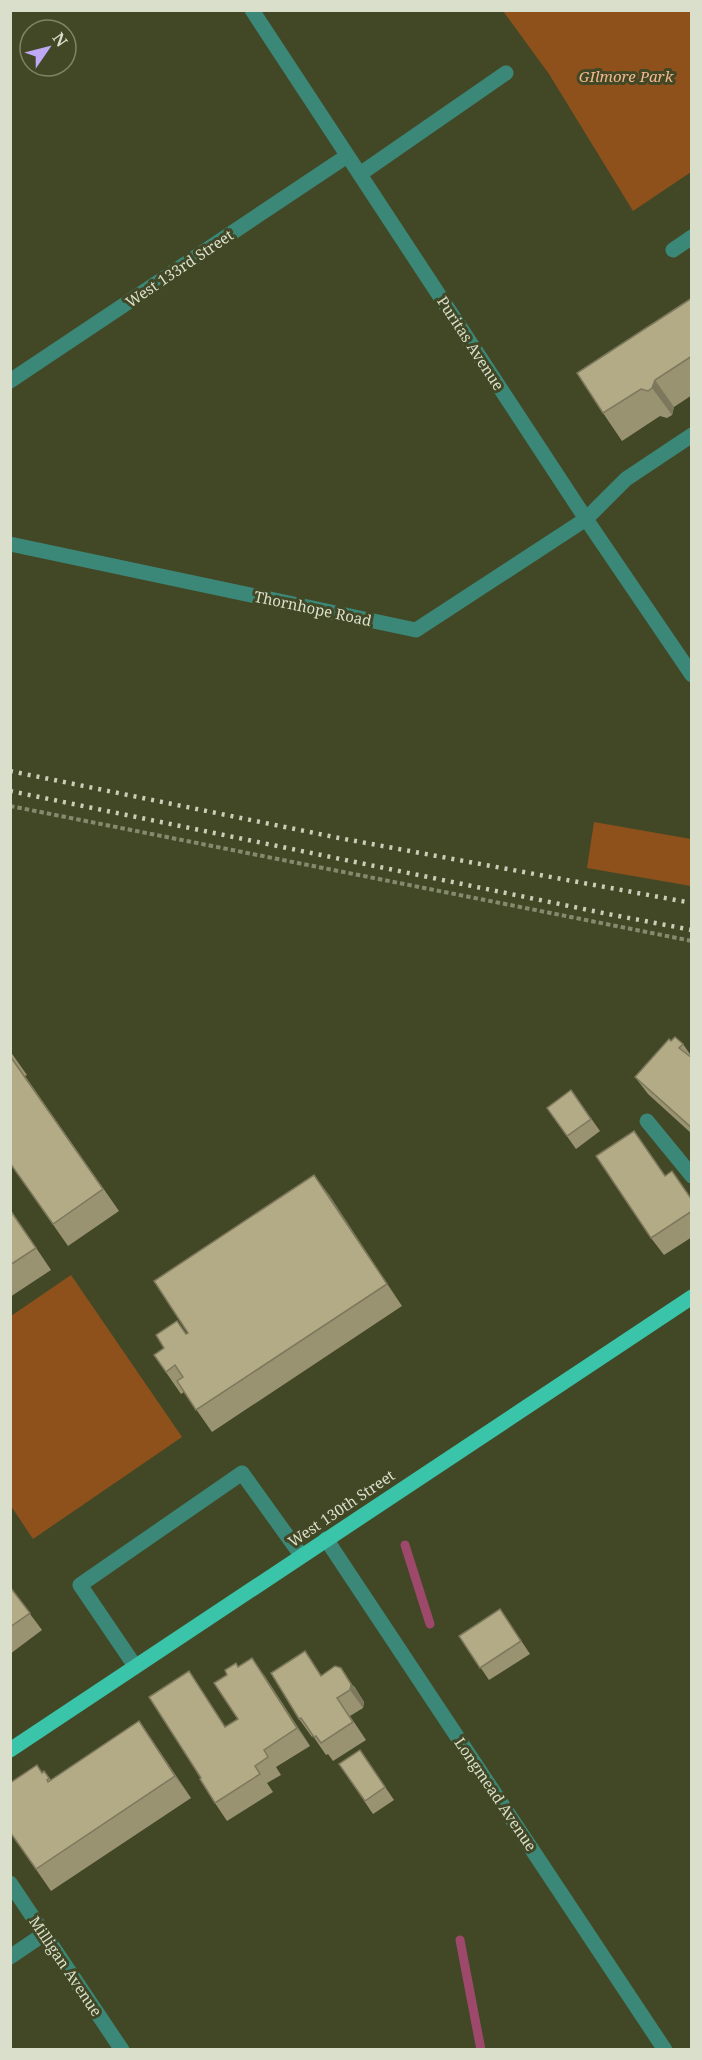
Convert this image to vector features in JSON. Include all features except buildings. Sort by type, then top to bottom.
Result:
[{"type":"main road","name":"West 130th Street","points":[[10,1749],[692,1297]]},
{"type":"street","name":"Puritas Avenue","points":[[252,10],[586,519],[692,675]]},
{"type":"street","points":[[360,174],[506,73]]},
{"type":"street","name":"West 133rd Street","points":[[10,381],[347,156]]},
{"type":"street","points":[[673,250],[692,237]]},
{"type":"street","name":"Thornhope Road","points":[[10,544],[416,630],[586,519],[626,479],[692,435]]},
{"type":"street","points":[[647,1121],[692,1176]]},
{"type":"street","points":[[135,1666],[80,1585],[242,1473],[301,1555]]},
{"type":"street","name":"Longmead Avenue","points":[[326,1539],[665,2049]]},
{"type":"street","name":"Milligan Avenue","points":[[10,1883],[122,2049]]},
{"type":"street","points":[[10,1957],[45,1934]]},
{"type":"path","points":[[10,806],[692,941]]},
{"type":"green space","name":"GIlmore Park","points":[[503,11],[691,11],[691,172],[633,211],[549,74]]},
{"type":"green space","points":[[594,822],[691,839],[691,886],[587,868]]},
{"type":"green space","points":[[71,1275],[182,1437],[33,1539],[11,1506],[11,1316]]},
{"type":"waterway","points":[[405,1545],[430,1624]]},
{"type":"waterway","points":[[460,1940],[481,2050]]},
{"type":"railway","points":[[10,771],[339,838],[692,903]]},
{"type":"railway","points":[[10,791],[692,930]]}]
